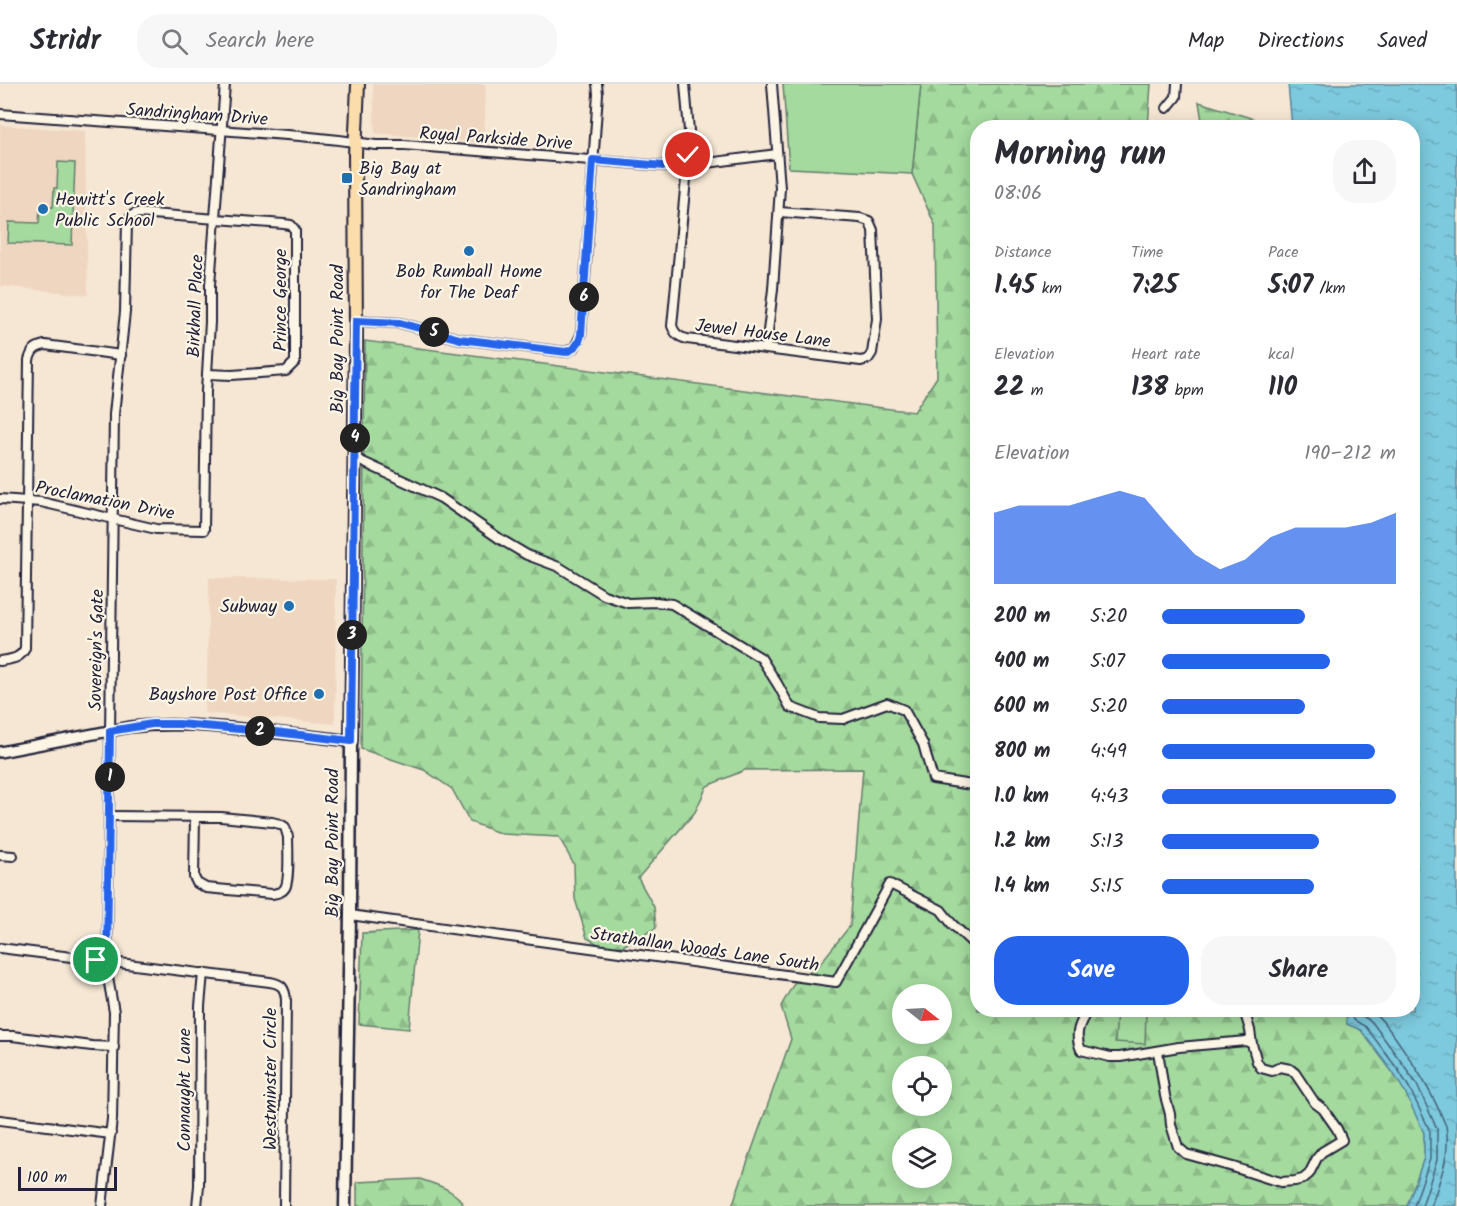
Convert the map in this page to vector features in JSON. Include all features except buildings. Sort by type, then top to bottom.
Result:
[{"type":"main road","name":"Big Bay Point Road","points":[[345,1206],[358,84]]},
{"type":"street","name":"Birkhall Place","points":[[204,530],[210,285],[225,84]]},
{"type":"street","points":[[356,321],[400,323],[460,339],[566,352],[571,350],[581,335],[597,84]]},
{"type":"street","name":"Jewel House Lane","points":[[685,84],[689,131],[672,326],[676,335],[687,339],[861,361],[868,359],[872,353],[875,335],[877,303],[873,230],[868,221],[860,218],[779,212]]},
{"type":"street","points":[[766,348],[773,289],[780,188],[772,84]]},
{"type":"street","points":[[1167,108],[1176,97],[1177,84]]},
{"type":"street","name":"Sandringham Drive","points":[[0,114],[356,142]]},
{"type":"street","name":"Royal Parkside Drive","points":[[356,142],[676,167],[777,154]]},
{"type":"street","name":"Sovereign's Gate","points":[[102,1206],[111,1134],[114,1047],[114,1008],[108,984],[107,962],[114,414],[125,312],[127,222],[130,216],[138,213],[215,219]]},
{"type":"street","name":"Prince George","points":[[207,374],[232,375],[286,371],[295,362],[295,229],[290,225],[215,219]]},
{"type":"street","points":[[0,662],[19,657],[25,648],[29,360],[32,351],[37,346],[45,345],[121,355]]},
{"type":"street","points":[[354,458],[441,498],[500,539],[527,555],[558,567],[604,595],[628,603],[672,604],[761,658],[790,707],[819,718],[843,719],[887,703],[904,710],[923,744],[933,779],[970,785]]},
{"type":"street","name":"Proclamation Drive","points":[[0,499],[41,502],[156,529],[204,530]]},
{"type":"street","points":[[0,752],[152,724],[275,732],[351,741]]},
{"type":"street","points":[[109,816],[221,817],[282,825],[287,830],[288,837],[285,889],[272,894],[206,888],[199,885],[194,877],[195,817]]},
{"type":"street","points":[[0,855],[13,856]]},
{"type":"street","name":"Strathallan Woods Lane South","points":[[350,915],[836,982],[890,884],[941,910],[970,941]]},
{"type":"street","name":"Westminster Circle","points":[[0,948],[277,983],[282,987],[286,992],[284,1206]]},
{"type":"street","name":"Connaught Lane","points":[[197,1206],[200,1006],[203,973]]},
{"type":"street","points":[[1084,1017],[1078,1029],[1077,1041],[1081,1050],[1110,1057],[1179,1047],[1246,1041],[1252,1044]]},
{"type":"street","points":[[1158,1051],[1171,1125],[1178,1147],[1186,1154],[1281,1182],[1303,1179],[1309,1174],[1322,1152],[1342,1140],[1323,1109],[1315,1103],[1295,1073],[1290,1069],[1280,1067],[1272,1071],[1261,1068],[1257,1062],[1246,1017]]},
{"type":"street","points":[[0,1036],[114,1047]]},
{"type":"street","points":[[0,1120],[111,1134]]},
{"type":"shaded area","points":[[373,84],[486,84],[484,143],[375,133]]},
{"type":"shaded area","name":"Hewitt's Creek Public School","points":[[0,125],[85,131],[88,295],[0,286]]},
{"type":"shaded area","points":[[209,578],[336,579],[335,724],[204,713]]},
{"type":"green space","points":[[783,84],[921,84],[912,174],[789,168]]},
{"type":"green space","points":[[921,84],[1151,84],[1148,120],[970,120],[970,1017],[1346,1017],[1347,1024],[1361,1030],[1394,1074],[1405,1091],[1424,1133],[1424,1158],[1407,1206],[732,1206],[791,1039],[781,1006],[796,980],[819,965],[850,926],[863,769],[745,770],[707,786],[695,812],[638,878],[654,907],[656,928],[623,946],[605,948],[587,938],[575,899],[574,865],[559,837],[502,834],[470,822],[452,789],[424,770],[361,749],[365,341],[914,412],[937,377],[935,225],[912,174]]},
{"type":"green space","points":[[1199,102],[1257,120],[1202,120]]},
{"type":"green space","points":[[58,162],[75,163],[72,245],[8,243],[9,222],[39,223],[40,207],[53,207],[54,188],[57,188]]},
{"type":"green space","points":[[418,930],[409,1029],[359,1024],[362,933]]},
{"type":"green space","points":[[1117,1017],[1146,1017],[1145,1044],[1115,1042]]},
{"type":"green space","points":[[420,1179],[451,1192],[461,1200],[464,1206],[357,1206],[357,1182]]},
{"type":"water","points":[[1288,84],[1457,84],[1457,1206],[1407,1206],[1424,1158],[1424,1133],[1394,1074],[1361,1030],[1347,1024],[1346,1017],[1420,1017],[1420,120],[1291,120]]},
{"type":"place","name":"Big Bay at Sandringham","points":[[347,178]]},
{"type":"place","name":"Hewitt's Creek Public School","points":[[43,209]]},
{"type":"place","name":"Bob Rumball Home for The Deaf","points":[[469,251]]},
{"type":"place","name":"Subway","points":[[289,606]]},
{"type":"place","name":"Bayshore Post Office","points":[[319,694]]},
{"type":"route","points":[[96,960],[107,962],[110,731],[152,724],[179,724],[351,741],[356,321],[400,323],[460,339],[566,352],[571,350],[581,335],[593,160],[676,167],[687,166],[688,155]]}]
